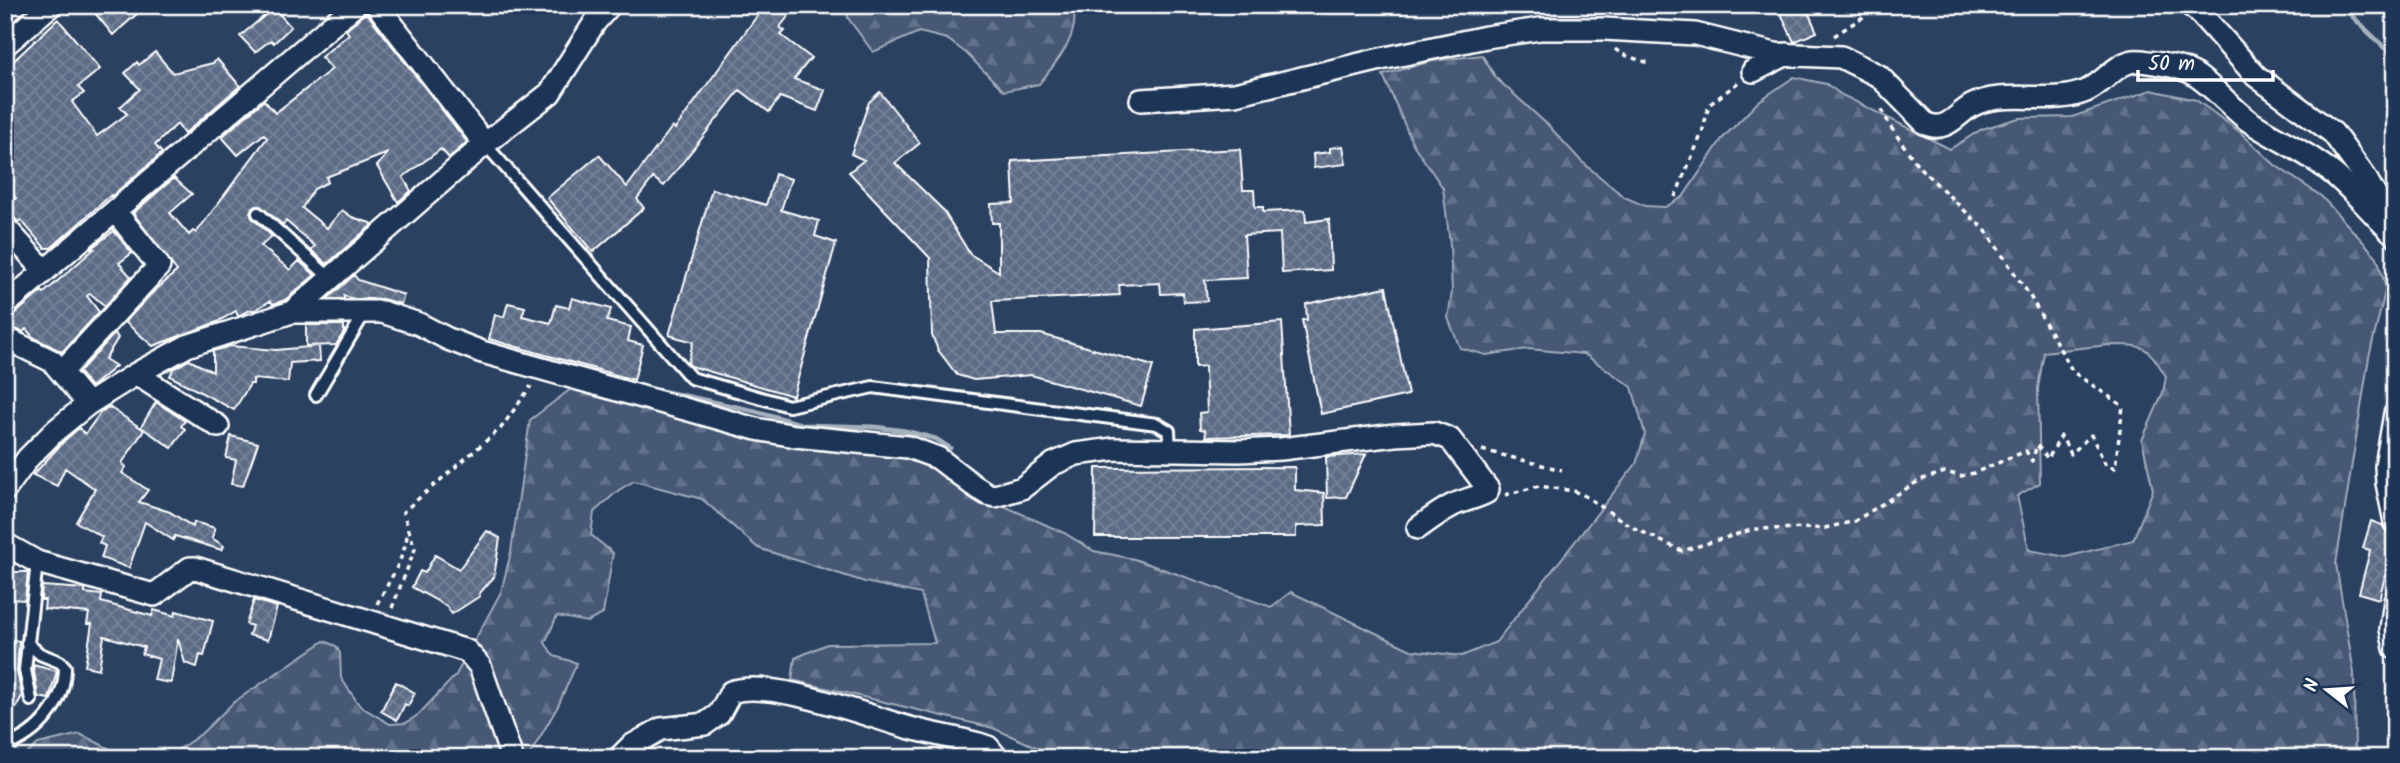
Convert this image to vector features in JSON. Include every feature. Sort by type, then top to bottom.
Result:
[{"type":"street","points":[[5,45],[51,5]]},
{"type":"street","points":[[5,305],[355,5]]},
{"type":"street","points":[[377,5],[485,144]]},
{"type":"street","points":[[292,312],[485,144],[550,93],[595,22],[610,5]]},
{"type":"street","points":[[2190,5],[2198,10],[2256,76],[2333,133],[2365,177],[2395,233]]},
{"type":"street","points":[[1141,100],[1235,94],[1381,59],[1486,37],[1540,29],[1677,32],[1775,54],[1842,57],[1879,76],[1912,111],[1931,126],[1947,124],[1980,103],[1998,99],[2061,97],[2087,91],[2126,63],[2137,60],[2188,71],[2249,121],[2331,172],[2395,233]]},
{"type":"street","points":[[1754,71],[1787,54]]},
{"type":"street","points":[[62,371],[159,266],[115,211]]},
{"type":"street","points":[[5,228],[44,270]]},
{"type":"street","points":[[5,489],[28,458],[88,404],[187,346],[292,312],[365,312],[393,314],[481,352],[756,429],[795,436],[908,447],[938,458],[972,485],[995,496],[1022,488],[1053,464],[1076,454],[1114,449],[1281,449],[1434,433],[1450,439],[1488,489],[1487,492],[1456,503],[1418,528]]},
{"type":"street","points":[[5,338],[51,361],[88,404]]},
{"type":"street","points":[[136,374],[218,426]]},
{"type":"street","points":[[2395,414],[2386,466],[2395,522]]},
{"type":"street","points":[[5,544],[37,562],[154,596],[190,568],[195,568],[380,617],[467,651],[480,666],[512,758]]},
{"type":"street","points":[[2395,601],[2391,629],[2395,648]]},
{"type":"street","points":[[619,758],[631,746],[661,729],[705,724],[719,714],[731,692],[743,688],[784,692],[979,744],[988,747],[997,758]]},
{"type":"lane","points":[[485,144],[691,378],[789,406],[873,387],[1157,424],[1168,431],[1170,451]]},
{"type":"lane","points":[[258,213],[330,278]]},
{"type":"lane","points":[[316,395],[365,312]]},
{"type":"lane","points":[[31,700],[25,670],[37,562]]},
{"type":"lane","points":[[5,746],[17,742],[47,718],[62,692],[65,679],[65,667],[60,662],[40,654],[27,643]]},
{"type":"path","points":[[1818,55],[1826,41],[1863,17],[1873,5]]},
{"type":"path","points":[[1675,197],[1702,133],[1709,105],[1754,71]]},
{"type":"path","points":[[1487,492],[1503,496],[1539,486],[1574,491],[1632,527],[1682,551],[1754,528],[1825,528],[1855,521],[1920,480],[1945,472],[1961,476],[1974,473],[2026,451],[2032,461],[2038,445],[2048,459],[2061,436],[2071,453],[2091,435],[2106,465],[2115,468],[2123,406],[2073,372],[2030,296],[1986,231],[1919,167],[1890,125],[1878,102]]},
{"type":"path","points":[[380,617],[415,549],[403,512],[501,428],[542,371]]},
{"type":"path","points":[[1455,445],[1562,470]]},
{"type":"path","points":[[380,617],[407,544],[408,526]]},
{"type":"green space","points":[[845,5],[1073,5],[1075,16],[1071,38],[1066,48],[1039,84],[1004,91],[966,53],[947,39],[919,32],[873,52],[848,18]]},
{"type":"green space","points":[[1482,55],[1496,78],[1549,126],[1581,161],[1624,197],[1645,206],[1665,207],[1683,197],[1722,139],[1759,101],[1794,77],[1826,84],[1842,95],[1950,149],[1982,129],[2019,118],[2072,117],[2151,90],[2196,100],[2240,132],[2275,165],[2321,196],[2377,257],[2386,288],[2369,357],[2336,564],[2354,673],[2355,758],[1061,758],[993,728],[792,680],[795,658],[827,644],[935,643],[921,594],[865,582],[758,548],[702,499],[634,481],[594,512],[591,535],[613,553],[603,614],[587,622],[557,616],[545,643],[554,656],[577,663],[558,706],[528,758],[166,758],[201,734],[234,702],[324,641],[336,646],[340,653],[341,678],[360,706],[390,724],[406,723],[419,714],[456,675],[501,592],[511,552],[530,420],[576,385],[914,452],[980,495],[1064,533],[1094,551],[1134,559],[1271,607],[1291,592],[1411,650],[1462,656],[1496,642],[1636,464],[1645,434],[1632,387],[1584,354],[1528,349],[1486,355],[1460,348],[1448,318],[1452,292],[1450,244],[1443,188],[1413,144],[1383,75],[1432,61]],"holes":[[[2122,345],[2144,349],[2166,376],[2163,393],[2142,440],[2153,490],[2133,540],[2066,557],[2029,550],[2017,496],[2040,483],[2038,388],[2044,352]]]},
{"type":"green space","points":[[80,734],[128,758],[23,758],[38,744]]},
{"type":"building","points":[[104,5],[147,5],[113,35],[95,13]]},
{"type":"building","points":[[765,5],[778,5],[790,14],[780,27],[785,31],[781,35],[811,58],[794,79],[825,90],[817,111],[780,97],[769,112],[740,90],[664,186],[653,178],[637,199],[644,208],[593,252],[547,198],[599,155],[627,187],[672,127],[675,129]]},
{"type":"building","points":[[1777,5],[1805,5],[1817,32],[1794,42]]},
{"type":"building","points":[[274,8],[291,27],[274,43],[271,40],[255,52],[240,36]]},
{"type":"building","points":[[366,12],[467,142],[449,158],[441,149],[403,177],[411,191],[398,202],[377,166],[388,153],[326,177],[328,182],[314,189],[302,208],[327,228],[342,210],[352,217],[373,224],[327,264],[311,250],[315,246],[286,221],[283,225],[260,206],[253,207],[250,212],[252,218],[272,236],[261,246],[290,270],[299,261],[315,275],[285,300],[273,304],[270,301],[238,316],[236,311],[217,322],[153,346],[125,322],[177,271],[133,213],[174,178],[192,194],[170,213],[189,235],[193,231],[196,233],[267,138],[264,134],[238,155],[222,137],[264,100],[275,113],[332,69],[321,57],[349,34],[346,30]]},
{"type":"building","points":[[58,19],[100,69],[78,87],[84,93],[72,102],[97,136],[127,114],[120,107],[140,89],[125,73],[137,62],[139,65],[155,52],[173,73],[213,63],[217,59],[240,86],[184,134],[177,124],[155,145],[162,153],[51,248],[45,248],[21,220],[18,222],[5,208],[16,198],[5,186],[5,69]]},
{"type":"building","points":[[880,92],[920,143],[895,163],[943,210],[970,254],[999,272],[999,223],[992,223],[991,204],[1014,203],[1012,161],[1240,149],[1243,190],[1254,190],[1255,207],[1263,207],[1263,212],[1305,210],[1306,222],[1329,219],[1331,270],[1282,273],[1280,233],[1244,235],[1247,278],[1205,280],[1207,301],[1184,302],[1183,293],[1161,294],[1160,283],[1119,285],[1120,295],[992,301],[996,334],[1041,334],[1153,366],[1141,406],[1031,375],[974,380],[957,375],[938,350],[932,335],[930,258],[849,172],[864,160],[851,154],[869,102]]},
{"type":"building","points":[[1343,146],[1346,164],[1314,168],[1313,154],[1330,152],[1330,148]]},
{"type":"building","points":[[775,174],[791,179],[781,210],[819,221],[815,236],[836,243],[793,396],[691,366],[688,363],[693,342],[669,335],[712,189],[766,205]]},
{"type":"building","points":[[114,231],[132,253],[119,263],[131,277],[105,306],[90,293],[87,296],[99,312],[62,352],[33,337],[26,329],[23,332],[5,325],[6,318],[14,315],[42,291],[44,293],[94,249],[90,249]]},
{"type":"building","points":[[354,275],[358,280],[404,295],[401,304],[382,299],[354,299],[344,296],[344,299],[327,299]]},
{"type":"building","points":[[1386,287],[1408,395],[1321,414],[1302,320],[1307,320],[1306,304]]},
{"type":"building","points":[[572,298],[611,309],[607,321],[631,327],[628,341],[643,345],[634,380],[489,339],[495,315],[504,317],[508,303],[525,307],[522,316],[551,323],[556,305],[569,308]]},
{"type":"building","points":[[1282,322],[1289,435],[1206,437],[1205,430],[1200,429],[1199,413],[1207,412],[1205,366],[1195,367],[1195,329]]},
{"type":"building","points":[[306,325],[344,325],[344,332],[336,345],[306,346]]},
{"type":"building","points":[[115,333],[118,338],[105,359],[116,366],[91,387],[79,372]]},
{"type":"building","points":[[230,346],[276,350],[319,346],[320,361],[290,363],[288,382],[253,379],[253,384],[250,384],[234,410],[170,376],[173,369],[189,360],[213,372],[213,351]]},
{"type":"building","points":[[156,402],[185,421],[181,426],[185,429],[172,448],[141,427]]},
{"type":"building","points":[[109,407],[144,430],[122,463],[126,467],[122,473],[148,490],[139,502],[170,512],[193,527],[194,522],[215,528],[212,538],[224,546],[222,550],[175,536],[173,540],[145,522],[129,568],[101,558],[105,546],[99,543],[102,537],[76,522],[95,489],[65,468],[57,486],[33,475],[65,440],[79,428],[85,434],[101,412]]},
{"type":"building","points":[[231,436],[258,443],[243,486],[231,484],[236,460],[226,458]]},
{"type":"building","points":[[1366,454],[1346,497],[1327,498],[1326,457]]},
{"type":"building","points":[[1295,467],[1295,490],[1324,493],[1325,525],[1296,526],[1296,537],[1095,537],[1096,468]]},
{"type":"building","points":[[2371,521],[2382,525],[2392,535],[2389,545],[2395,546],[2379,599],[2359,593],[2370,550],[2363,548]]},
{"type":"building","points":[[487,531],[500,538],[494,577],[480,596],[452,614],[446,606],[412,587],[420,571],[425,573],[435,555],[459,569]]},
{"type":"building","points":[[10,572],[28,572],[25,600],[10,599]]},
{"type":"building","points":[[42,586],[85,589],[85,593],[102,595],[101,602],[152,616],[154,610],[175,616],[176,611],[213,621],[204,656],[200,655],[197,667],[185,663],[178,639],[171,683],[154,680],[159,659],[142,654],[144,647],[104,636],[99,669],[85,666],[92,624],[87,624],[89,613],[44,609],[45,600],[41,600]]},
{"type":"building","points":[[254,600],[277,607],[268,640],[249,635],[252,626],[246,624]]},
{"type":"building","points":[[5,638],[19,641],[17,671],[22,696],[5,728]]},
{"type":"building","points":[[33,665],[57,671],[49,699],[38,697]]},
{"type":"building","points":[[396,682],[415,693],[408,706],[405,704],[397,720],[381,711]]},
{"type":"waterway","points":[[2335,5],[2351,15],[2395,58]]},
{"type":"waterway","points":[[657,390],[755,411],[804,425],[875,427],[905,431],[936,439],[950,448]]}]
